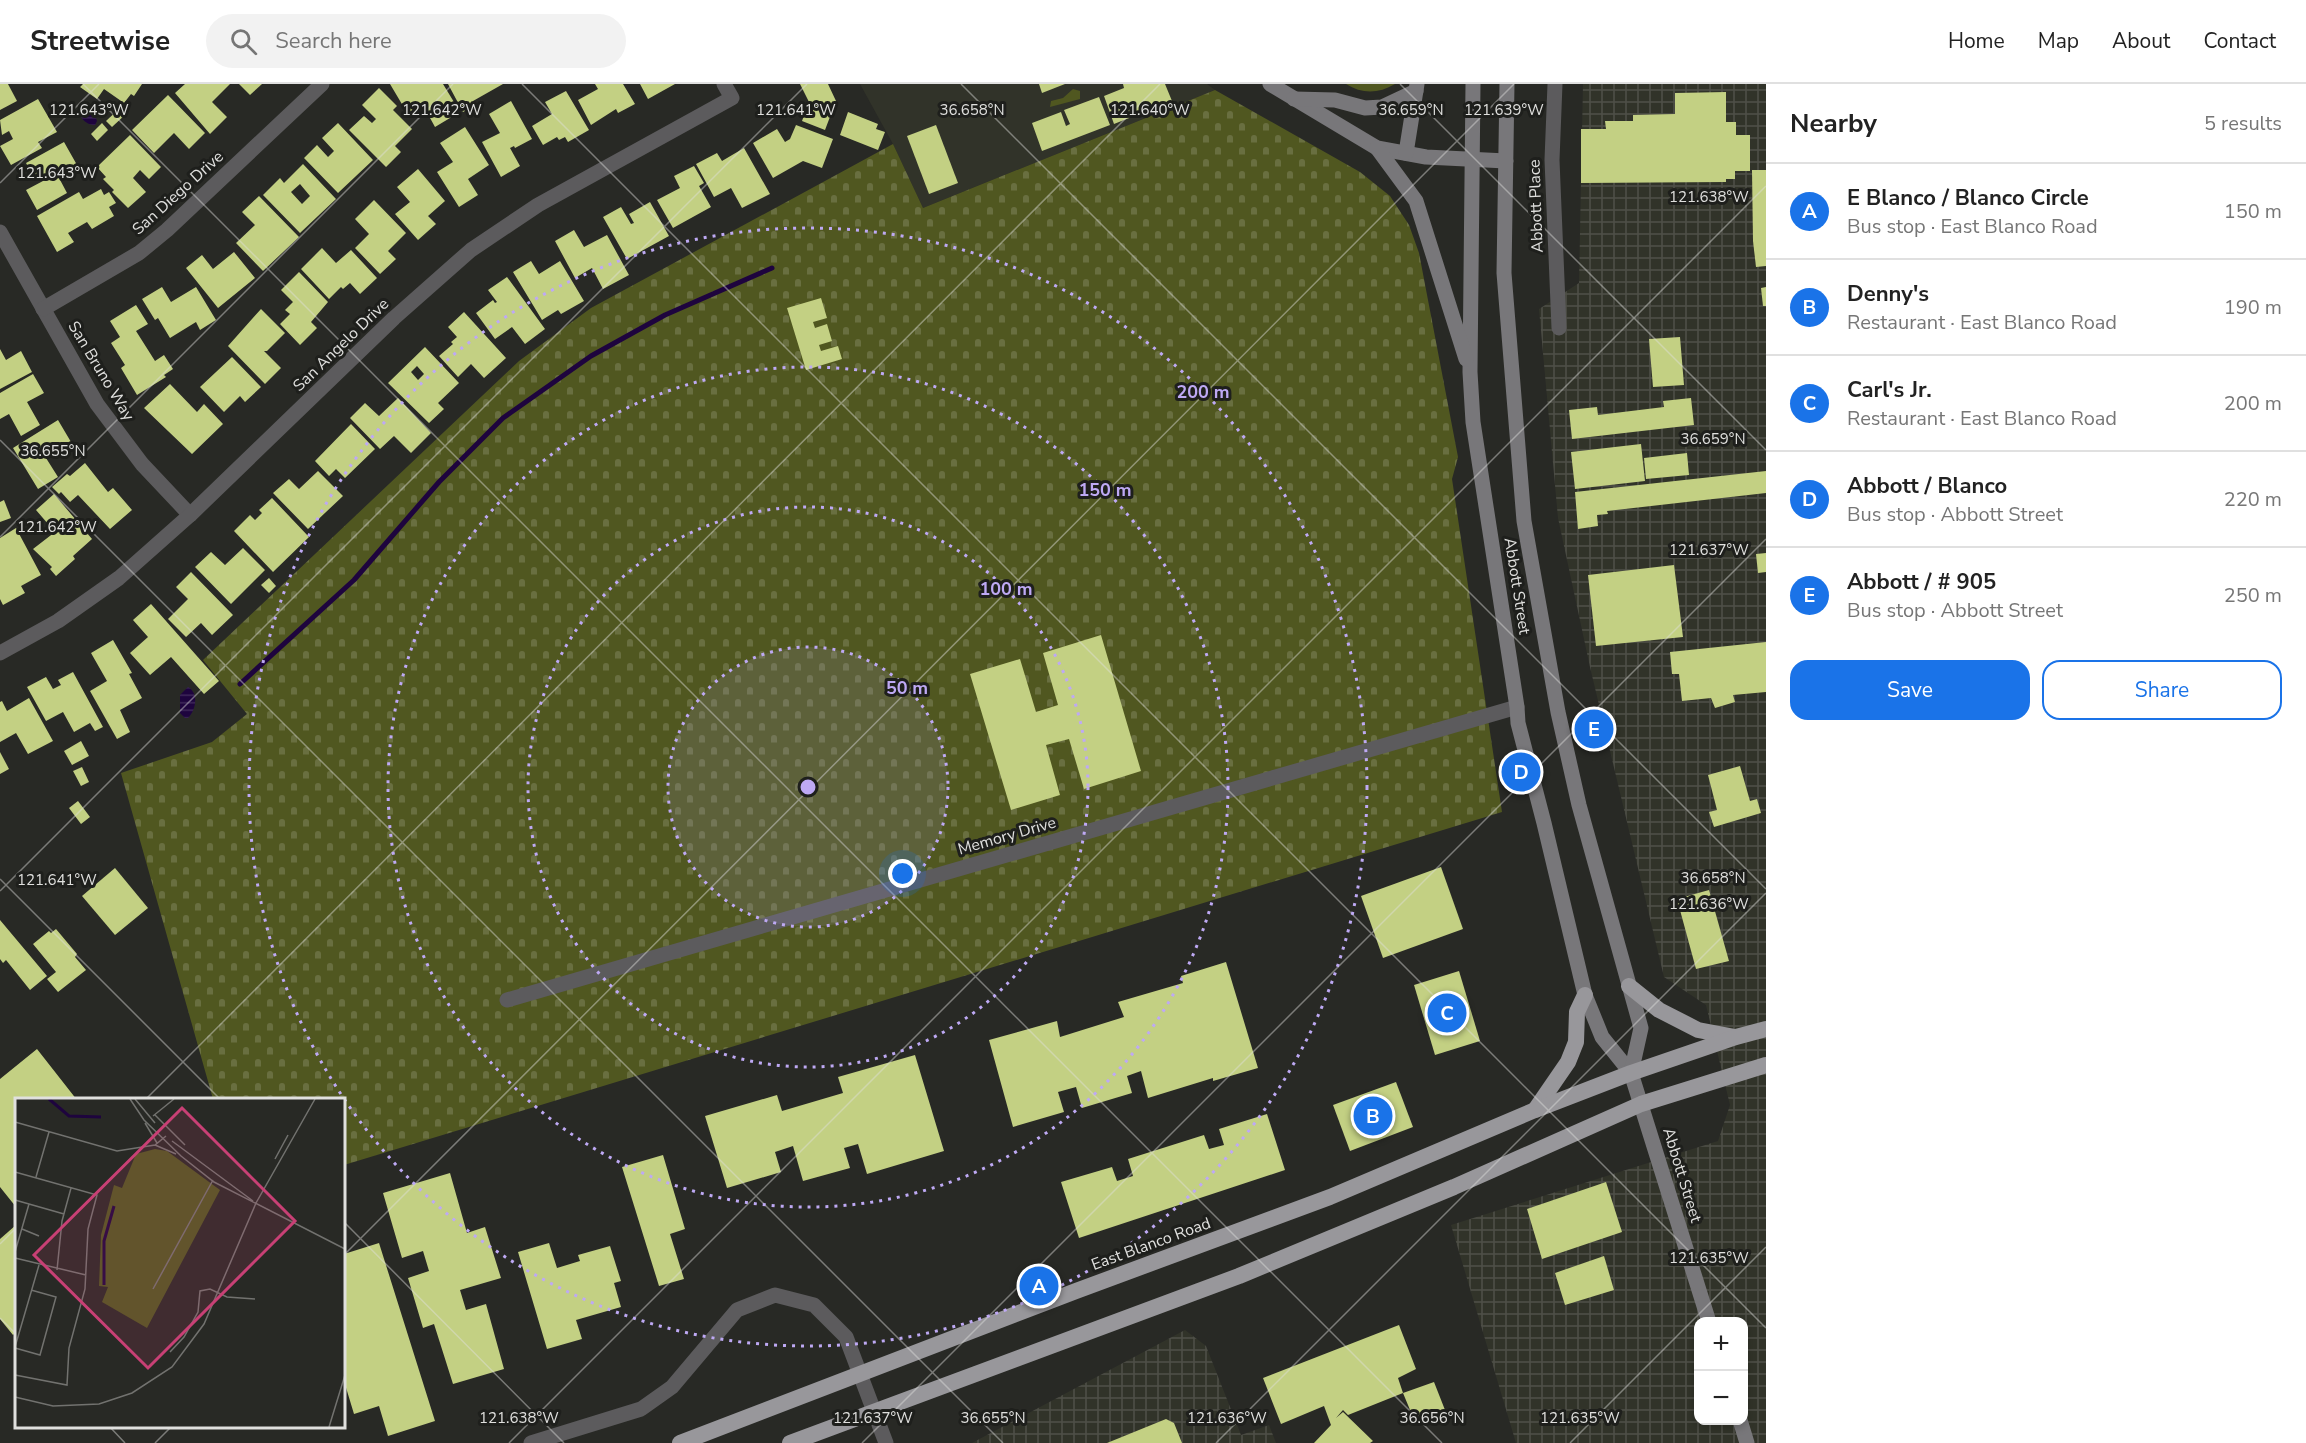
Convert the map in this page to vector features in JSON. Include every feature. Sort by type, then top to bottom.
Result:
[{"type":"highway","points":[[1629,986],[1659,1010],[1698,1030],[1736,1037]]},
{"type":"highway","points":[[1535,1110],[1568,1062],[1576,1042],[1577,1012],[1585,995]]},
{"type":"highway","name":"East Blanco Road","points":[[680,1443],[1076,1291],[1330,1197],[1535,1110],[1631,1073],[1766,1029]]},
{"type":"highway","points":[[790,1443],[1239,1276],[1454,1186],[1641,1104],[1766,1065]]},
{"type":"main road","points":[[1270,84],[1377,148],[1426,157],[1506,161]]},
{"type":"main road","name":"Abbott Street","points":[[1473,84],[1470,372],[1473,422],[1518,723],[1585,995],[1602,1037],[1631,1073],[1707,1317]]},
{"type":"main road","name":"Abbott Street","points":[[1507,84],[1504,273],[1524,521],[1558,712],[1574,782],[1641,1028],[1631,1073]]},
{"type":"main road","points":[[1292,99],[1335,100],[1365,108],[1382,107],[1416,87]]},
{"type":"main road","points":[[1406,153],[1416,87]]},
{"type":"main road","points":[[1377,148],[1416,201],[1470,372]]},
{"type":"main road","points":[[1742,1425],[1747,1443]]},
{"type":"street","name":"San Diego Drive","points":[[43,309],[139,253],[167,230],[322,84]]},
{"type":"street","name":"San Angelo Drive","points":[[0,653],[97,596],[190,515],[402,311],[471,250],[547,200],[732,98],[724,84]]},
{"type":"street","name":"Abbott Place","points":[[1555,84],[1552,160],[1559,328]]},
{"type":"street","name":"San Bruno Way","points":[[0,232],[76,369],[120,436],[190,515]]},
{"type":"street","name":"Memory Drive","points":[[507,1000],[1517,707]]},
{"type":"street","points":[[531,1443],[641,1408],[672,1387],[737,1310],[775,1295],[814,1305],[846,1337],[886,1443]]},
{"type":"shaded area","points":[[860,84],[1207,84],[1215,90],[923,208],[893,144]]},
{"type":"shaded area","points":[[1583,84],[1766,84],[1766,1443],[1516,1443],[1451,1225],[1718,1141],[1730,1105],[1706,1005],[1664,977],[1590,667],[1558,518],[1539,309],[1579,283]]},
{"type":"shaded area","points":[[86,102],[92,106],[97,121],[95,125],[85,121],[81,115],[80,104]]},
{"type":"shaded area","points":[[188,687],[194,693],[195,702],[191,715],[185,718],[180,713],[180,695]]},
{"type":"shaded area","points":[[1185,1330],[1206,1346],[1241,1435],[1269,1425],[1276,1443],[972,1443]]},
{"type":"green space","points":[[1346,84],[1395,84],[1370,92],[1358,90]]},
{"type":"green space","points":[[1073,89],[1080,91],[1080,99],[1050,107],[1051,101],[1063,98]]},
{"type":"green space","points":[[1215,90],[1360,172],[1390,196],[1409,225],[1419,253],[1458,457],[1452,479],[1502,812],[345,1165],[345,1098],[213,1098],[121,773],[212,742],[247,714],[203,660],[519,361],[591,308],[893,144],[923,208]]},
{"type":"building","points":[[0,84],[8,84],[17,101],[0,110]]},
{"type":"building","points":[[83,84],[142,84],[134,96],[131,94],[124,103],[104,89],[97,99],[80,87]]},
{"type":"building","points":[[185,84],[230,84],[212,102],[227,117],[210,134],[175,93]]},
{"type":"building","points":[[239,84],[262,84],[250,95]]},
{"type":"building","points":[[390,84],[443,84],[460,112],[435,127],[424,107],[409,116]]},
{"type":"building","points":[[448,84],[503,84],[473,101],[476,105],[463,112]]},
{"type":"building","points":[[595,84],[623,84],[635,104],[618,113],[616,109],[591,125],[578,100],[598,89]]},
{"type":"building","points":[[640,84],[675,84],[648,99]]},
{"type":"building","points":[[800,84],[828,84],[836,101],[825,130],[802,121],[809,102]]},
{"type":"building","points":[[1039,84],[1065,84],[1042,93]]},
{"type":"building","points":[[1123,84],[1165,84],[1172,101],[1114,124],[1104,96],[1124,88]]},
{"type":"building","points":[[379,88],[397,106],[393,110],[412,129],[395,146],[401,152],[386,167],[349,130],[364,116],[372,123],[376,119],[362,105]]},
{"type":"building","points":[[566,91],[589,130],[568,142],[565,137],[559,140],[557,137],[543,145],[532,126],[552,114],[545,102]]},
{"type":"building","points":[[1726,92],[1726,122],[1736,122],[1736,135],[1750,135],[1750,171],[1735,171],[1735,179],[1726,179],[1726,182],[1581,183],[1581,129],[1606,129],[1605,121],[1633,121],[1633,115],[1675,114],[1675,93]]},
{"type":"building","points":[[168,95],[205,133],[189,149],[174,133],[154,153],[132,130]]},
{"type":"building","points":[[1099,97],[1110,125],[1042,151],[1032,123],[1061,112],[1066,126],[1070,124],[1064,110]]},
{"type":"building","points":[[38,99],[57,132],[38,142],[42,148],[11,165],[0,146],[13,139],[9,131],[2,135],[0,120]]},
{"type":"building","points":[[511,101],[532,139],[515,148],[514,146],[510,148],[520,166],[501,177],[482,142],[500,133],[489,114]]},
{"type":"building","points":[[121,107],[127,113],[112,127],[106,121]]},
{"type":"building","points":[[848,112],[878,124],[876,129],[885,132],[878,150],[840,135]]},
{"type":"building","points":[[102,123],[108,130],[97,141],[91,134]]},
{"type":"building","points":[[338,123],[373,160],[338,193],[304,158],[317,145],[328,157],[334,151],[322,138]]},
{"type":"building","points":[[796,125],[833,139],[822,168],[803,161],[773,178],[753,143],[777,129],[785,142],[790,139]]},
{"type":"building","points":[[936,125],[958,183],[929,194],[907,136]]},
{"type":"building","points":[[465,127],[489,165],[468,179],[478,195],[459,207],[437,172],[453,162],[440,143]]},
{"type":"building","points":[[130,135],[161,167],[149,179],[140,170],[133,178],[146,192],[128,208],[112,192],[114,190],[103,179],[106,177],[97,167]]},
{"type":"building","points":[[64,142],[77,165],[58,176],[67,193],[37,210],[26,190],[43,181],[39,173],[33,176],[26,163]]},
{"type":"building","points":[[744,148],[770,194],[742,208],[731,188],[714,197],[696,164],[717,153],[722,161]]},
{"type":"building","points":[[303,164],[336,199],[300,233],[263,195],[280,178],[284,183]],"holes":[[[300,184],[310,196],[302,204],[291,192]]]},
{"type":"building","points":[[694,166],[704,183],[699,186],[711,207],[673,228],[657,200],[680,188],[674,176]]},
{"type":"building","points":[[418,169],[445,201],[428,216],[436,224],[418,240],[395,214],[410,202],[397,187]]},
{"type":"building","points":[[1752,170],[1766,170],[1766,266],[1756,267],[1753,241]]},
{"type":"building","points":[[101,189],[104,195],[109,192],[116,203],[109,207],[114,216],[92,229],[87,222],[68,233],[74,242],[57,252],[37,216],[79,192],[83,199]]},
{"type":"building","points":[[259,196],[299,237],[263,271],[236,243],[255,225],[242,212]]},
{"type":"building","points":[[374,200],[406,233],[388,251],[396,259],[380,274],[355,248],[369,234],[355,219]]},
{"type":"building","points":[[650,202],[669,236],[627,259],[603,217],[621,207],[631,224],[634,223],[629,214]]},
{"type":"building","points":[[574,230],[584,247],[607,235],[629,275],[603,289],[592,268],[575,278],[555,241]]},
{"type":"building","points":[[322,248],[336,263],[351,250],[377,278],[360,294],[350,283],[343,289],[341,287],[329,299],[301,269]]},
{"type":"building","points":[[234,252],[255,278],[218,308],[186,268],[202,255],[213,269]]},
{"type":"building","points":[[531,261],[539,274],[560,261],[584,301],[561,314],[558,310],[542,320],[513,272]]},
{"type":"building","points":[[299,272],[328,302],[311,322],[317,328],[300,345],[280,324],[290,314],[285,310],[293,302],[281,290]]},
{"type":"building","points":[[507,277],[545,329],[525,344],[512,327],[495,339],[476,313],[493,300],[497,302],[488,290]]},
{"type":"building","points":[[162,287],[171,302],[196,287],[216,320],[200,330],[196,322],[170,338],[158,318],[155,320],[142,299]]},
{"type":"building","points":[[1766,287],[1766,306],[1763,306],[1761,288]]},
{"type":"building","points":[[821,298],[827,318],[813,322],[815,328],[827,324],[832,341],[819,345],[821,351],[838,346],[842,359],[806,370],[787,308]]},
{"type":"building","points":[[136,305],[148,324],[136,331],[155,361],[164,355],[173,369],[164,375],[166,377],[137,395],[121,368],[125,365],[111,343],[120,337],[110,321]]},
{"type":"building","points":[[261,309],[285,333],[267,351],[264,351],[281,368],[265,384],[228,346]]},
{"type":"building","points":[[464,312],[506,358],[484,378],[471,364],[458,377],[439,356],[453,344],[451,342],[457,337],[448,327]]},
{"type":"building","points":[[1680,337],[1684,385],[1653,387],[1649,339]]},
{"type":"building","points":[[425,347],[459,383],[438,403],[444,409],[429,423],[388,383]],"holes":[[[417,366],[424,374],[418,380],[411,372]]]},
{"type":"building","points":[[0,349],[6,360],[21,351],[32,372],[0,389]]},
{"type":"building","points":[[232,357],[261,387],[245,402],[240,396],[224,412],[200,387]]},
{"type":"building","points":[[33,374],[44,393],[27,402],[40,425],[21,436],[9,414],[0,419],[0,393]]},
{"type":"building","points":[[170,384],[197,412],[204,404],[223,424],[192,454],[144,408]]},
{"type":"building","points":[[398,398],[431,433],[411,453],[394,436],[380,449],[350,418],[365,403],[379,416]]},
{"type":"building","points":[[1691,398],[1694,425],[1572,439],[1569,410],[1597,407],[1598,415],[1664,407],[1663,401]]},
{"type":"building","points":[[58,420],[71,442],[46,458],[58,477],[38,489],[13,448]]},
{"type":"building","points":[[351,424],[375,449],[345,478],[336,469],[329,476],[315,461]]},
{"type":"building","points":[[1641,444],[1645,481],[1575,489],[1571,452]]},
{"type":"building","points":[[1687,453],[1689,475],[1646,479],[1644,458]]},
{"type":"building","points":[[85,463],[108,492],[113,488],[132,510],[110,529],[78,495],[70,502],[61,492],[59,494],[52,487]]},
{"type":"building","points":[[318,471],[343,496],[308,529],[273,493],[289,479],[299,489]]},
{"type":"building","points":[[1766,471],[1766,493],[1607,511],[1608,514],[1597,515],[1598,526],[1578,529],[1575,492]]},
{"type":"building","points":[[54,494],[92,539],[56,576],[50,569],[52,567],[33,549],[55,532],[36,510]]},
{"type":"building","points":[[272,498],[309,537],[273,572],[234,531],[250,515],[255,520],[262,513],[259,510]]},
{"type":"building","points":[[4,500],[11,518],[0,522],[0,502]]},
{"type":"building","points":[[16,528],[41,575],[21,586],[25,593],[3,605],[0,599],[0,538]]},
{"type":"building","points":[[243,548],[265,570],[231,604],[195,567],[211,552],[225,565]]},
{"type":"building","points":[[1766,553],[1766,572],[1758,573],[1756,554]]},
{"type":"building","points":[[1674,565],[1683,637],[1596,646],[1588,575]]},
{"type":"building","points":[[191,572],[233,615],[212,635],[201,623],[186,637],[168,619],[188,599],[176,587]]},
{"type":"building","points":[[269,578],[276,586],[269,593],[261,585]]},
{"type":"building","points":[[151,604],[219,681],[204,694],[171,657],[150,675],[130,653],[148,637],[133,620]]},
{"type":"building","points":[[1101,635],[1141,771],[1084,789],[1069,739],[1046,745],[1060,795],[1011,810],[970,674],[1020,659],[1036,712],[1058,705],[1043,653]]},
{"type":"building","points":[[113,640],[132,673],[129,674],[142,698],[120,710],[130,732],[117,739],[90,691],[107,681],[91,653]]},
{"type":"building","points":[[1766,642],[1766,692],[1733,695],[1735,702],[1715,708],[1711,698],[1682,701],[1679,674],[1672,674],[1670,652]]},
{"type":"building","points":[[73,672],[103,727],[95,731],[90,723],[74,732],[63,712],[46,721],[27,687],[46,677],[53,689],[61,685],[58,680]]},
{"type":"building","points":[[29,698],[53,741],[28,754],[16,733],[0,742],[0,702],[2,701],[7,711]]},
{"type":"building","points":[[81,741],[89,756],[72,765],[64,751]]},
{"type":"building","points":[[0,752],[9,769],[0,774]]},
{"type":"building","points":[[1740,766],[1750,801],[1757,799],[1761,813],[1714,827],[1709,812],[1717,810],[1708,775]]},
{"type":"building","points":[[82,767],[89,782],[81,786],[73,771]]},
{"type":"building","points":[[78,801],[90,817],[81,824],[69,808]]},
{"type":"building","points":[[1441,867],[1463,929],[1383,958],[1361,896]]},
{"type":"building","points":[[115,868],[148,908],[115,935],[82,896]]},
{"type":"building","points":[[1709,890],[1729,961],[1696,969],[1677,899]]},
{"type":"building","points":[[0,920],[47,976],[30,990],[6,960],[3,963],[0,959]]},
{"type":"building","points":[[56,929],[77,954],[75,957],[86,970],[58,992],[47,979],[56,972],[33,944],[49,931],[51,933]]},
{"type":"building","points":[[1226,962],[1258,1068],[1213,1081],[1213,1078],[1148,1098],[1141,1071],[1127,1076],[1132,1093],[1082,1108],[1076,1087],[1058,1092],[1064,1112],[1013,1127],[989,1040],[1057,1021],[1060,1037],[1124,1017],[1118,1002],[1183,983],[1181,976]]},
{"type":"building","points":[[1459,971],[1480,1041],[1435,1055],[1414,985]]},
{"type":"building","points":[[37,1049],[75,1098],[15,1098],[15,1206],[0,1187],[0,1079]]},
{"type":"building","points":[[915,1055],[944,1151],[867,1174],[858,1144],[844,1148],[850,1168],[803,1181],[793,1146],[775,1152],[781,1172],[727,1188],[705,1116],[777,1095],[782,1111],[843,1093],[838,1077]]},
{"type":"building","points":[[1396,1082],[1413,1127],[1350,1151],[1333,1105]]},
{"type":"building","points":[[1267,1114],[1285,1170],[1079,1238],[1061,1182],[1112,1167],[1117,1181],[1133,1176],[1128,1159],[1204,1135],[1209,1149],[1224,1145],[1219,1129]]},
{"type":"building","points":[[663,1155],[685,1229],[670,1234],[684,1279],[659,1286],[622,1167]]},
{"type":"building","points":[[450,1173],[467,1233],[485,1227],[501,1278],[460,1290],[466,1310],[486,1304],[504,1369],[453,1384],[434,1324],[423,1328],[408,1278],[429,1271],[423,1251],[402,1258],[383,1193]]},
{"type":"building","points":[[1606,1182],[1622,1232],[1542,1259],[1527,1209]]},
{"type":"building","points":[[15,1226],[15,1333],[13,1335],[0,1319],[0,1239]]},
{"type":"building","points":[[379,1243],[435,1421],[388,1436],[379,1406],[354,1414],[345,1384],[345,1254]]},
{"type":"building","points":[[549,1243],[557,1268],[580,1261],[578,1255],[610,1246],[621,1281],[614,1283],[621,1307],[576,1320],[582,1339],[547,1349],[518,1252]]},
{"type":"building","points":[[1604,1256],[1614,1290],[1565,1305],[1555,1273]]},
{"type":"building","points":[[1399,1325],[1416,1369],[1398,1378],[1403,1393],[1348,1415],[1343,1410],[1336,1418],[1343,1412],[1373,1441],[1370,1443],[1314,1443],[1331,1425],[1324,1406],[1281,1424],[1263,1378]]},
{"type":"building","points":[[1434,1382],[1445,1410],[1415,1422],[1403,1393]]},
{"type":"building","points":[[1166,1419],[1174,1423],[1182,1443],[1107,1443]]},
{"type":"waterway","points":[[240,684],[354,580],[439,482],[503,418],[591,356],[665,315],[772,268]]},
{"type":"place","name":"Abbott / # 905","points":[[1594,729]]},
{"type":"place","name":"Abbott / Blanco","points":[[1521,772]]},
{"type":"place","name":"Carl's Jr.","points":[[1447,1013]]},
{"type":"place","name":"Denny's","points":[[1373,1116]]},
{"type":"place","name":"E Blanco / Blanco Circle","points":[[1039,1286]]}]
